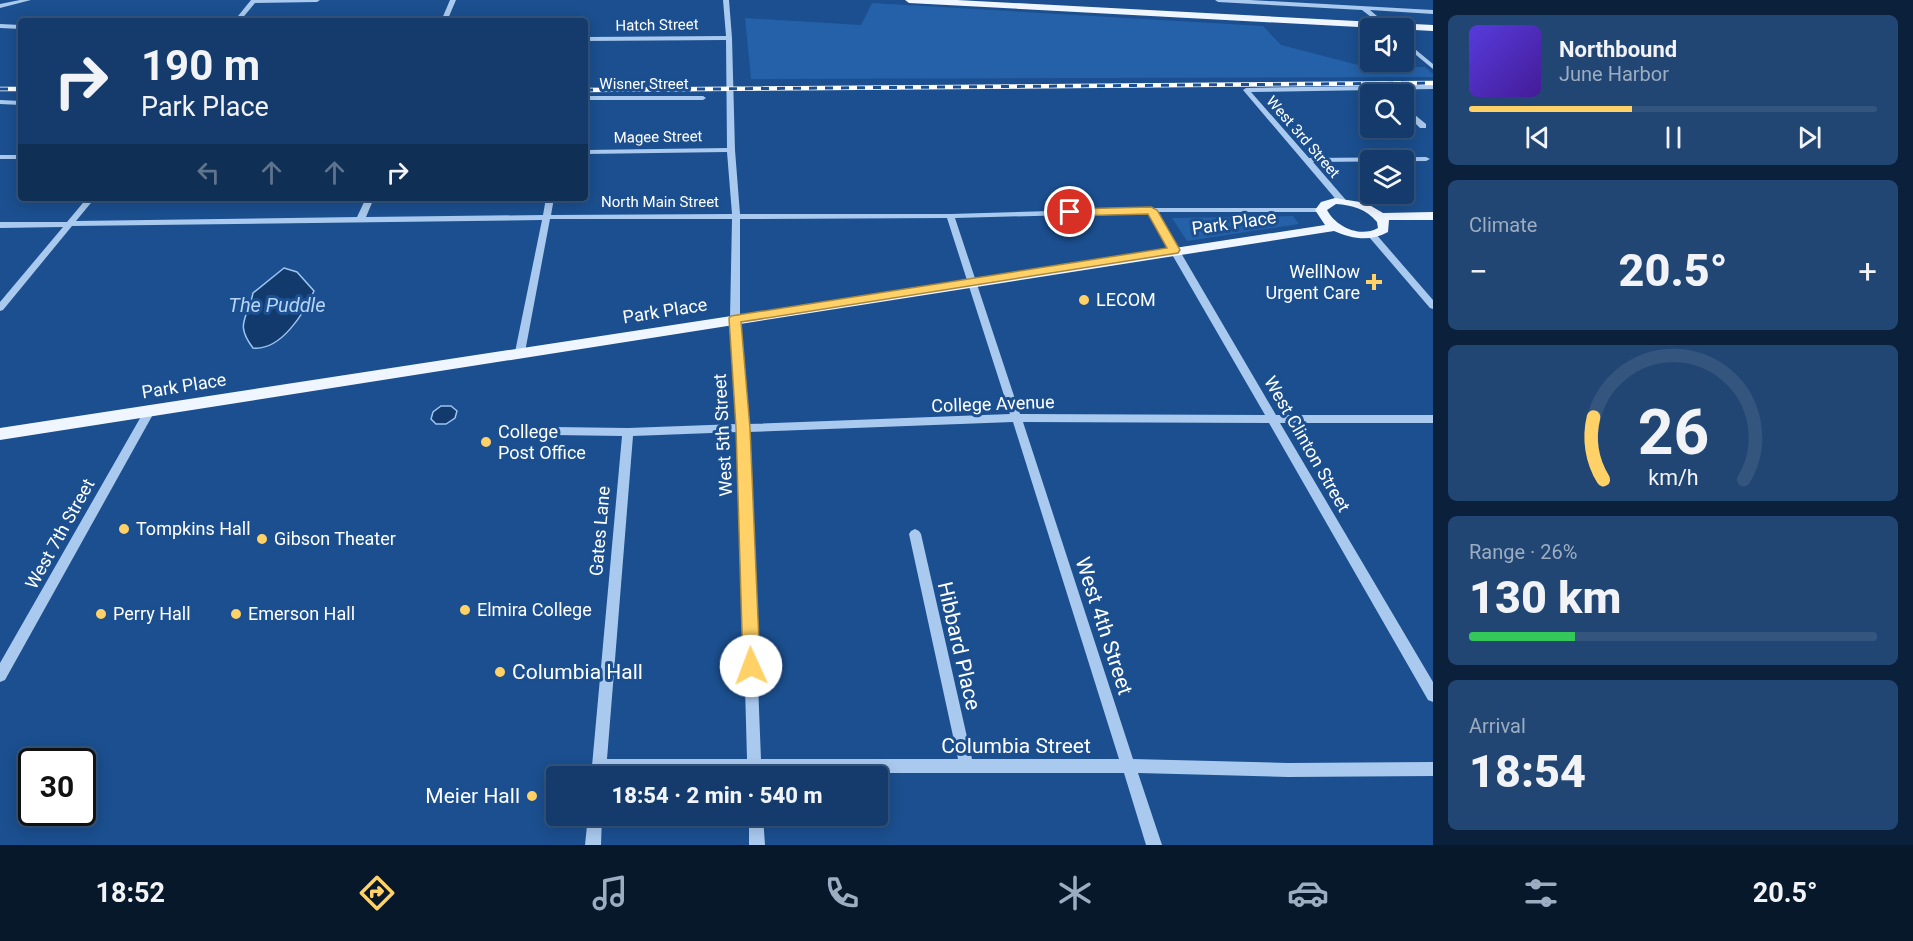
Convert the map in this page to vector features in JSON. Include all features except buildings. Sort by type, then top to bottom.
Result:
[{"type":"main road","points":[[909,0],[1360,24]]},
{"type":"main road","points":[[1016,0],[1360,23]]},
{"type":"main road","points":[[1414,23],[1433,22]]},
{"type":"main road","points":[[1414,27],[1433,28]]},
{"type":"main road","points":[[1380,217],[1384,229],[1372,235],[1358,234],[1335,227],[1325,219],[1321,210],[1329,202],[1342,201],[1364,206],[1380,217],[1433,216]]},
{"type":"main road","name":"Park Place","points":[[0,434],[735,318],[1335,227]]},
{"type":"street","points":[[0,6],[28,0]]},
{"type":"street","points":[[239,18],[254,0],[316,0]]},
{"type":"street","points":[[445,18],[453,0]]},
{"type":"street","name":"West 5th Street","points":[[726,0],[731,150],[736,217],[735,318],[743,428],[755,766]]},
{"type":"street","points":[[1218,0],[1433,12]]},
{"type":"street","points":[[1354,0],[1375,18]]},
{"type":"street","points":[[0,26],[18,27]]},
{"type":"street","name":"Hatch Street","points":[[588,39],[729,38]]},
{"type":"street","points":[[1414,51],[1433,67]]},
{"type":"street","points":[[1414,87],[1433,87]]},
{"type":"street","name":"West 3rd Street","points":[[1342,201],[1246,90],[1360,88]]},
{"type":"street","name":"Wisner Street","points":[[588,98],[703,98]]},
{"type":"street","points":[[0,102],[18,102]]},
{"type":"street","points":[[1414,117],[1423,126]]},
{"type":"street","name":"Magee Street","points":[[588,152],[731,150]]},
{"type":"street","points":[[0,157],[18,157]]},
{"type":"street","points":[[1305,160],[1426,159]]},
{"type":"street","points":[[0,308],[88,201]]},
{"type":"street","points":[[360,221],[369,201]]},
{"type":"street","points":[[520,352],[549,201]]},
{"type":"street","name":"North Main Street","points":[[0,225],[546,217],[950,216],[1151,210],[1321,210]]},
{"type":"street","name":"West Clinton Street","points":[[1151,210],[1433,695]]},
{"type":"street","points":[[950,216],[974,283]]},
{"type":"street","points":[[1372,235],[1433,306]]},
{"type":"street","name":"West 4th Street","points":[[974,283],[1154,845]]},
{"type":"street","name":"West 7th Street","points":[[0,676],[151,409]]},
{"type":"street","name":"College Avenue","points":[[553,431],[628,432],[1016,418],[1433,419]]},
{"type":"street","name":"Gates Lane","points":[[600,766],[628,432]]},
{"type":"street","name":"Hibbard Place","points":[[915,534],[967,767]]},
{"type":"street","name":"Columbia Street","points":[[888,769],[1129,766],[1288,770],[1433,770]]},
{"type":"street","points":[[592,845],[594,826]]},
{"type":"street","points":[[756,826],[757,845]]},
{"type":"shaded area","points":[[872,3],[1263,26],[1281,45],[1360,65],[1360,72],[1414,72],[1414,67],[1425,67],[1433,74],[1433,77],[751,79],[745,18],[861,25]]},
{"type":"shaded area","points":[[1293,216],[1299,224],[1187,241],[1172,218]]},
{"type":"water","name":"The Puddle","points":[[284,268],[297,272],[314,291],[298,319],[282,337],[263,347],[253,348],[247,340],[243,326],[253,293]]},
{"type":"water","points":[[441,406],[451,406],[457,411],[455,418],[446,424],[436,424],[431,419],[433,412]]},
{"type":"railway","points":[[588,90],[1433,83]]},
{"type":"railway","points":[[0,89],[18,89]]},
{"type":"place","name":"WellNow Urgent Care","points":[[1374,282]]},
{"type":"place","name":"LECOM","points":[[1084,300]]},
{"type":"place","name":"College Post Office","points":[[486,442]]},
{"type":"place","name":"Tompkins Hall","points":[[124,529]]},
{"type":"place","name":"Gibson Theater","points":[[262,539]]},
{"type":"place","name":"Elmira College","points":[[465,610]]},
{"type":"place","name":"Perry Hall","points":[[101,614]]},
{"type":"place","name":"Emerson Hall","points":[[236,614]]},
{"type":"place","name":"Columbia Hall","points":[[500,672]]},
{"type":"place","name":"Meier Hall","points":[[532,796]]},
{"type":"route","points":[[751,666],[743,428],[735,318],[974,283],[1174,250],[1151,210],[1070,212]]}]
